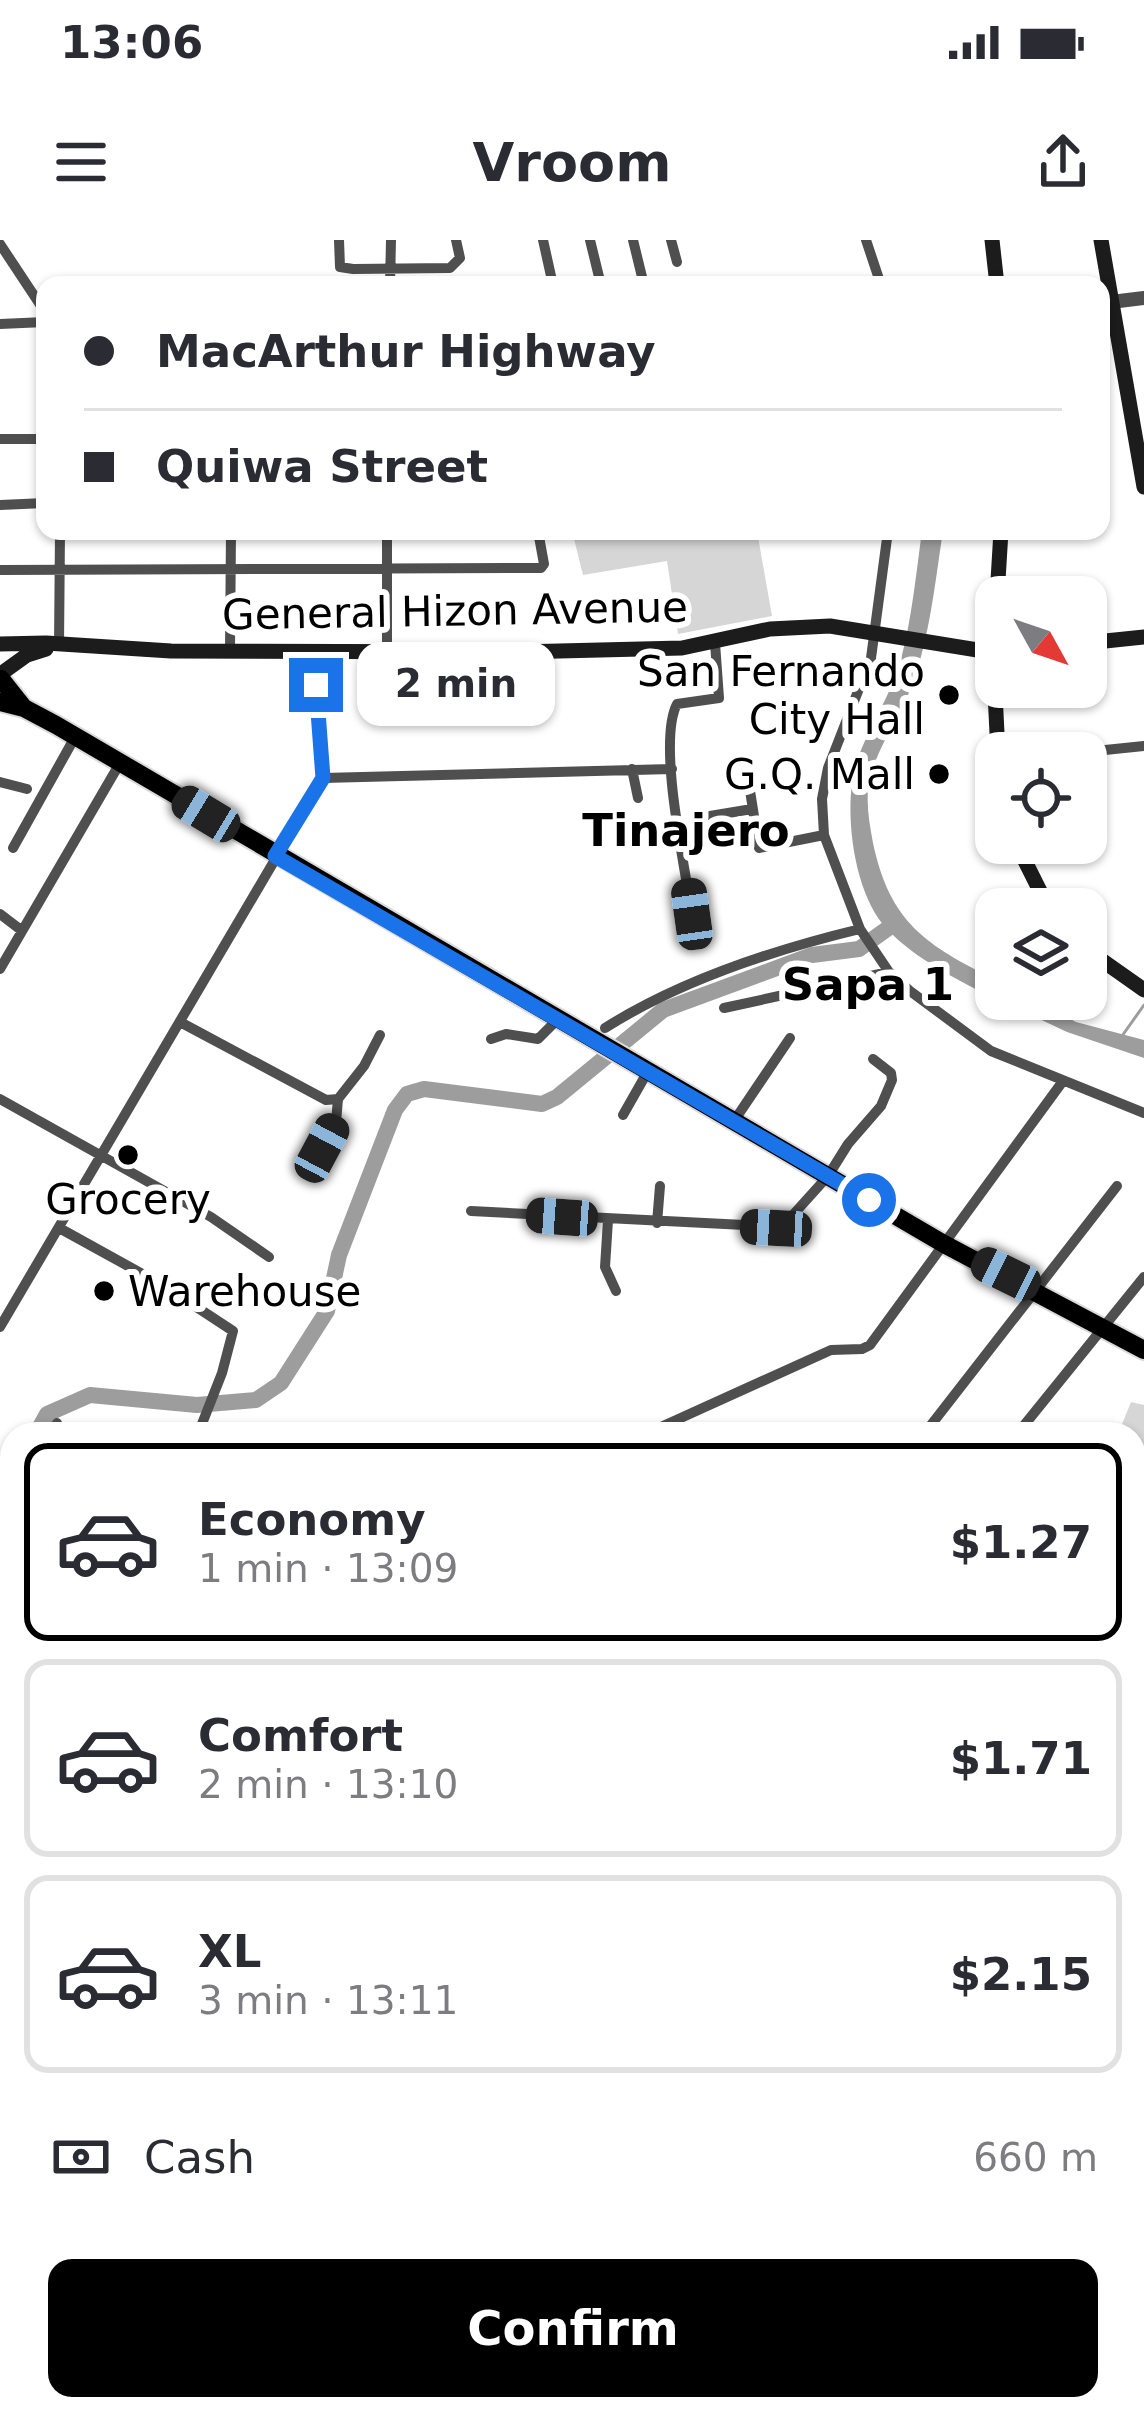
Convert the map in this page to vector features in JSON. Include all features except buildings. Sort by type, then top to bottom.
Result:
[{"type":"highway","points":[[1,673],[24,708]]},
{"type":"highway","points":[[0,702],[24,708],[76,737],[558,1019],[599,1034],[628,1060],[944,1244],[1144,1350]]},
{"type":"main road","points":[[992,240],[996,276]]},
{"type":"main road","points":[[1101,240],[1104,276]]},
{"type":"main road","points":[[1110,321],[1144,487]]},
{"type":"main road","points":[[998,576],[1000,540]]},
{"type":"main road","name":"General Hizon Avenue","points":[[0,644],[314,651],[611,650],[715,643],[770,629],[810,627],[899,635],[975,649]]},
{"type":"main road","points":[[1107,641],[1144,637]]},
{"type":"main road","name":"General Hizon Avenue","points":[[1,673],[34,651],[56,646]]},
{"type":"main road","points":[[1107,964],[1144,990]]},
{"type":"street","points":[[339,240],[340,267],[391,269],[455,267],[460,259],[456,240]]},
{"type":"street","points":[[391,240],[391,276]]},
{"type":"street","points":[[543,240],[551,276]]},
{"type":"street","points":[[590,240],[599,276]]},
{"type":"street","points":[[633,240],[642,276]]},
{"type":"street","points":[[671,240],[677,262]]},
{"type":"street","points":[[866,240],[878,276]]},
{"type":"street","points":[[0,244],[36,298]]},
{"type":"street","points":[[1110,302],[1144,298]]},
{"type":"street","points":[[0,324],[36,322]]},
{"type":"street","points":[[0,439],[36,439]]},
{"type":"street","points":[[0,505],[36,503]]},
{"type":"street","points":[[56,646],[60,540]]},
{"type":"street","points":[[230,650],[231,540]]},
{"type":"street","points":[[387,540],[387,651]]},
{"type":"street","points":[[0,570],[541,568],[540,540]]},
{"type":"street","points":[[887,540],[863,684],[828,768],[823,799],[824,835],[861,930],[890,972],[991,1051],[1144,1113]]},
{"type":"street","points":[[692,914],[670,729],[675,705],[719,698],[715,643]]},
{"type":"street","points":[[0,1327],[323,778],[314,651]]},
{"type":"street","points":[[13,848],[76,737]]},
{"type":"street","points":[[1107,750],[1144,746]]},
{"type":"street","points":[[0,969],[120,763]]},
{"type":"street","points":[[632,769],[638,798]]},
{"type":"street","points":[[323,778],[672,769]]},
{"type":"street","points":[[748,778],[759,848],[824,835]]},
{"type":"street","points":[[0,782],[27,789]]},
{"type":"street","points":[[710,816],[752,809]]},
{"type":"street","points":[[0,914],[21,930]]},
{"type":"street","points":[[599,1034],[646,1002],[779,951],[861,930]]},
{"type":"street","points":[[724,1008],[890,972]]},
{"type":"street","points":[[491,1039],[506,1034],[538,1040],[558,1019]]},
{"type":"street","points":[[181,1022],[326,1100],[338,1100]]},
{"type":"street","points":[[309,1174],[336,1122],[338,1100],[380,1035]]},
{"type":"street","points":[[734,1121],[790,1038]]},
{"type":"street","points":[[471,1211],[782,1227],[828,1176],[887,1095],[891,1073],[873,1059]]},
{"type":"street","points":[[623,1115],[648,1071]]},
{"type":"street","points":[[672,1422],[831,1350],[869,1346],[1063,1081]]},
{"type":"street","points":[[0,1099],[211,1217],[269,1257]]},
{"type":"street","points":[[657,1223],[660,1186]]},
{"type":"street","points":[[933,1422],[1117,1186]]},
{"type":"street","points":[[608,1220],[605,1267],[616,1291]]},
{"type":"street","points":[[62,1228],[233,1330],[203,1422]]},
{"type":"street","points":[[1027,1422],[1143,1281]]},
{"type":"shaded area","points":[[574,540],[759,540],[772,616],[678,634],[667,561],[583,575]]},
{"type":"shaded area","points":[[921,540],[942,540],[923,647],[912,685],[878,754],[868,802],[873,843],[890,893],[915,928],[975,969],[975,988],[924,960],[887,929],[875,914],[859,872],[851,825],[853,780],[901,659]]},
{"type":"shaded area","points":[[1042,1020],[1072,1020],[1144,1040],[1144,1058]]},
{"type":"shaded area","points":[[1131,1402],[1144,1405],[1144,1422],[1123,1422]]},
{"type":"waterway","points":[[43,1422],[47,1414],[90,1395],[197,1405],[256,1400],[281,1383],[327,1311],[339,1255],[395,1110],[407,1094],[424,1089],[542,1104],[557,1097],[663,1010],[812,955],[859,949],[894,924]]},
{"type":"waterway","points":[[1122,1036],[1144,1005]]},
{"type":"place","name":"San Fernando City Hall","points":[[949,695]]},
{"type":"place","name":"G.Q. Mall","points":[[939,774]]},
{"type":"place","name":"Grocery","points":[[128,1155]]},
{"type":"place","name":"Warehouse","points":[[104,1291]]},
{"type":"district","name":"Tinajero","points":[[686,830]]},
{"type":"district","name":"Sapa 1","points":[[868,984]]},
{"type":"route","points":[[316,685],[323,778],[275,856],[869,1200]]}]
